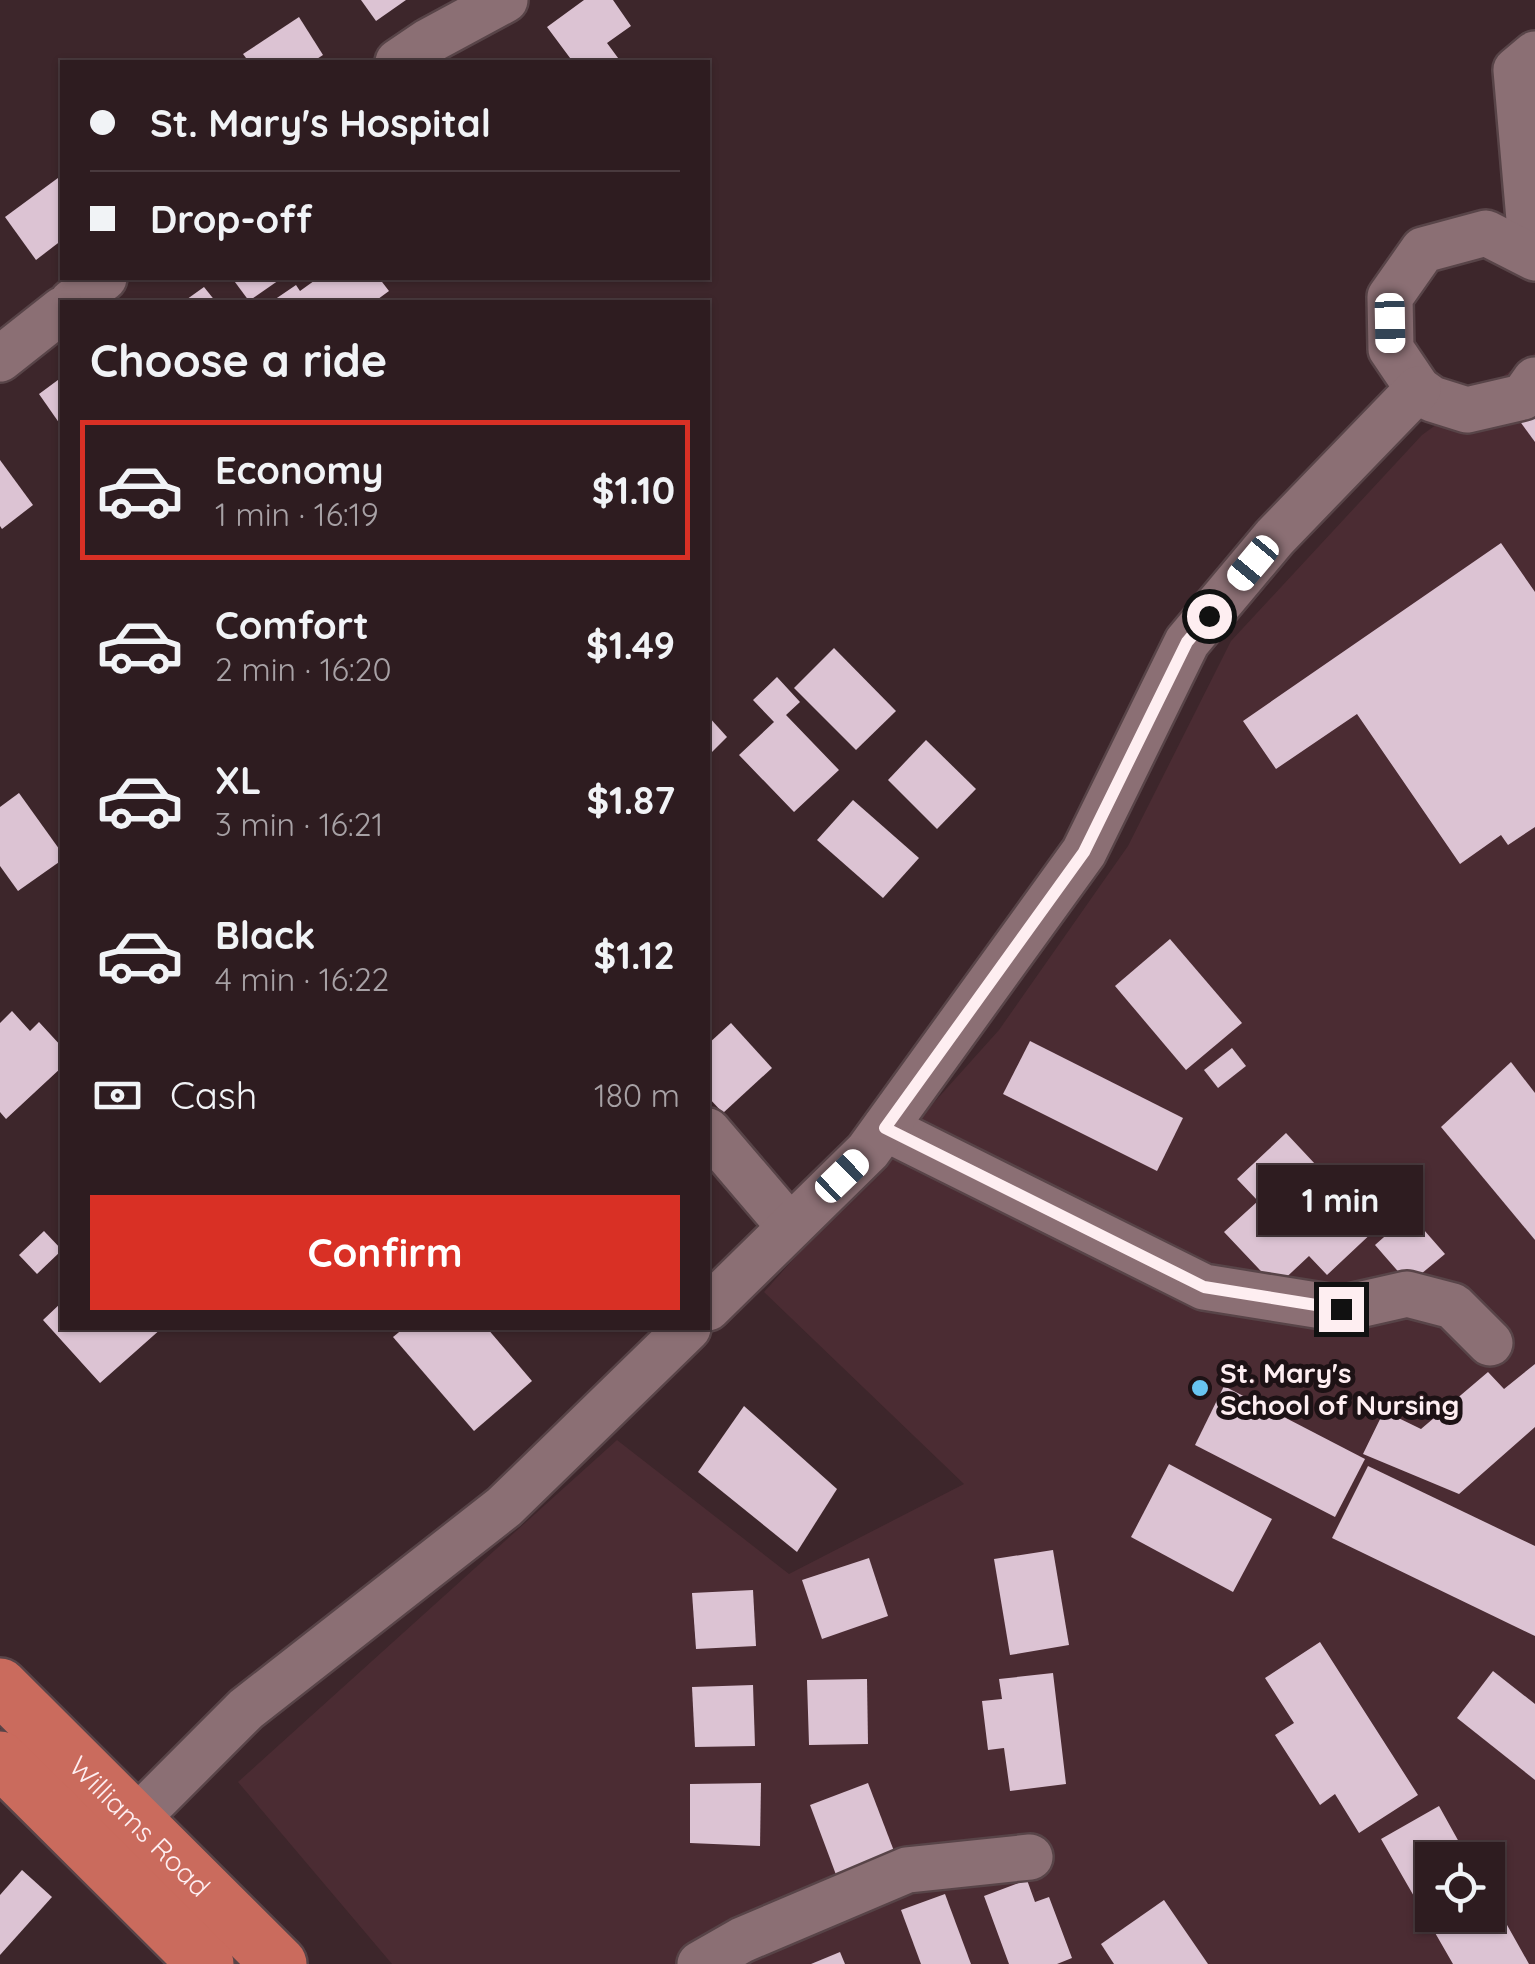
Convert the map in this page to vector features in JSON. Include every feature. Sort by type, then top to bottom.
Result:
[{"type":"main road","name":"Williams Road","points":[[0,1686],[279,1964]]},
{"type":"main road","name":"Williams Road","points":[[0,1758],[206,1964]]},
{"type":"street","points":[[401,60],[505,0]]},
{"type":"street","points":[[1534,256],[1516,70],[1535,54]]},
{"type":"street","points":[[1534,256],[1486,234],[1423,250],[1390,297],[1391,349],[1418,389],[1432,398],[1468,410],[1523,396],[1535,380]]},
{"type":"street","points":[[75,300],[101,280]]},
{"type":"street","points":[[0,359],[60,312]]},
{"type":"street","points":[[710,1306],[868,1151],[1084,852],[1187,642],[1275,537],[1418,389]]},
{"type":"street","points":[[885,1128],[1204,1287],[1341,1309],[1407,1294],[1453,1306],[1490,1343]]},
{"type":"street","points":[[710,1133],[790,1227]]},
{"type":"street","points":[[136,1820],[246,1708],[504,1507],[686,1330]]},
{"type":"street","points":[[700,1964],[742,1940],[907,1870],[1030,1857]]},
{"type":"shaded area","points":[[1535,353],[1535,1964],[392,1964],[238,1782],[617,1440],[789,1574],[964,1484],[764,1292],[999,1030],[1128,846],[1231,641],[1422,435]]},
{"type":"building","points":[[361,0],[406,0],[376,21]]},
{"type":"building","points":[[584,0],[613,0],[631,26],[607,43],[620,60],[572,60],[547,27]]},
{"type":"building","points":[[299,17],[323,55],[315,60],[248,60],[243,54]]},
{"type":"building","points":[[60,176],[60,242],[36,260],[5,217]]},
{"type":"building","points":[[233,280],[279,280],[250,300]]},
{"type":"building","points":[[315,280],[381,280],[389,291],[377,300],[274,300],[296,285],[300,291]]},
{"type":"building","points":[[204,287],[214,300],[186,300]]},
{"type":"building","points":[[60,378],[60,424],[39,394]]},
{"type":"building","points":[[1535,408],[1535,442],[1519,420]]},
{"type":"building","points":[[0,460],[33,505],[2,529],[0,526]]},
{"type":"building","points":[[1501,543],[1535,592],[1535,827],[1508,845],[1501,835],[1460,864],[1357,714],[1276,769],[1243,721]]},
{"type":"building","points":[[834,648],[896,711],[856,750],[794,688]]},
{"type":"building","points":[[777,677],[800,702],[786,715],[839,770],[794,812],[739,755],[774,722],[753,700]]},
{"type":"building","points":[[710,718],[727,737],[710,754]]},
{"type":"building","points":[[926,740],[976,789],[937,829],[888,780]]},
{"type":"building","points":[[19,793],[60,850],[60,861],[18,891],[0,866],[0,807]]},
{"type":"building","points":[[853,800],[919,858],[883,898],[817,840]]},
{"type":"building","points":[[1170,939],[1242,1023],[1186,1070],[1115,986]]},
{"type":"building","points":[[12,1011],[30,1031],[39,1022],[60,1045],[60,1069],[6,1119],[0,1112],[0,1023]]},
{"type":"building","points":[[731,1023],[772,1068],[723,1113],[710,1099],[710,1042]]},
{"type":"building","points":[[1030,1041],[1183,1118],[1157,1171],[1003,1094]]},
{"type":"building","points":[[1232,1048],[1246,1066],[1218,1088],[1204,1070]]},
{"type":"building","points":[[1511,1062],[1535,1093],[1535,1240],[1441,1127]]},
{"type":"building","points":[[1286,1133],[1376,1229],[1327,1275],[1309,1256],[1276,1287],[1224,1232],[1258,1201],[1237,1179]]},
{"type":"building","points":[[1410,1214],[1445,1254],[1409,1284],[1375,1245]]},
{"type":"building","points":[[44,1231],[60,1248],[37,1274],[19,1255]]},
{"type":"building","points":[[60,1304],[60,1330],[160,1330],[100,1383],[43,1320]]},
{"type":"building","points":[[402,1330],[489,1330],[532,1381],[474,1431],[393,1337]]},
{"type":"building","points":[[1535,1364],[1535,1427],[1459,1494],[1363,1454],[1384,1411],[1421,1429],[1488,1372],[1504,1389]]},
{"type":"building","points":[[1224,1386],[1365,1459],[1335,1517],[1195,1445]]},
{"type":"building","points":[[744,1406],[837,1489],[797,1552],[698,1472]]},
{"type":"building","points":[[1169,1464],[1272,1519],[1233,1592],[1131,1537]]},
{"type":"building","points":[[1368,1466],[1535,1546],[1535,1636],[1332,1538]]},
{"type":"building","points":[[1053,1550],[1069,1645],[1010,1655],[994,1559]]},
{"type":"building","points":[[869,1558],[888,1616],[822,1639],[802,1580]]},
{"type":"building","points":[[753,1590],[756,1646],[696,1649],[692,1593]]},
{"type":"building","points":[[1320,1642],[1418,1795],[1359,1833],[1335,1794],[1320,1805],[1275,1735],[1294,1723],[1265,1678]]},
{"type":"building","points":[[1493,1671],[1535,1704],[1535,1780],[1457,1718]]},
{"type":"building","points":[[1053,1673],[1066,1784],[1010,1791],[1004,1748],[988,1750],[982,1701],[1002,1699],[999,1679]]},
{"type":"building","points":[[867,1679],[868,1744],[809,1745],[807,1680]]},
{"type":"building","points":[[753,1685],[755,1746],[695,1747],[692,1687]]},
{"type":"building","points":[[761,1783],[760,1846],[690,1843],[690,1784]]},
{"type":"building","points":[[868,1783],[897,1859],[838,1880],[810,1805]]},
{"type":"building","points":[[1439,1806],[1459,1842],[1415,1842],[1415,1898],[1381,1839]]},
{"type":"building","points":[[22,1870],[52,1897],[0,1955],[0,1895]]},
{"type":"building","points":[[1027,1880],[1035,1902],[1049,1897],[1072,1958],[1057,1964],[1009,1964],[984,1896]]},
{"type":"building","points":[[945,1894],[971,1964],[921,1964],[901,1910]]},
{"type":"building","points":[[1164,1900],[1208,1964],[1114,1964],[1101,1944]]},
{"type":"building","points":[[1505,1921],[1529,1964],[1453,1964],[1435,1932],[1505,1932]]},
{"type":"building","points":[[840,1952],[845,1964],[811,1964]]},
{"type":"place","name":"St. Mary's School of Nursing","points":[[1200,1388]]},
{"type":"route","points":[[1209,616],[1187,642],[1084,852],[885,1128],[1204,1287],[1341,1309]]}]
